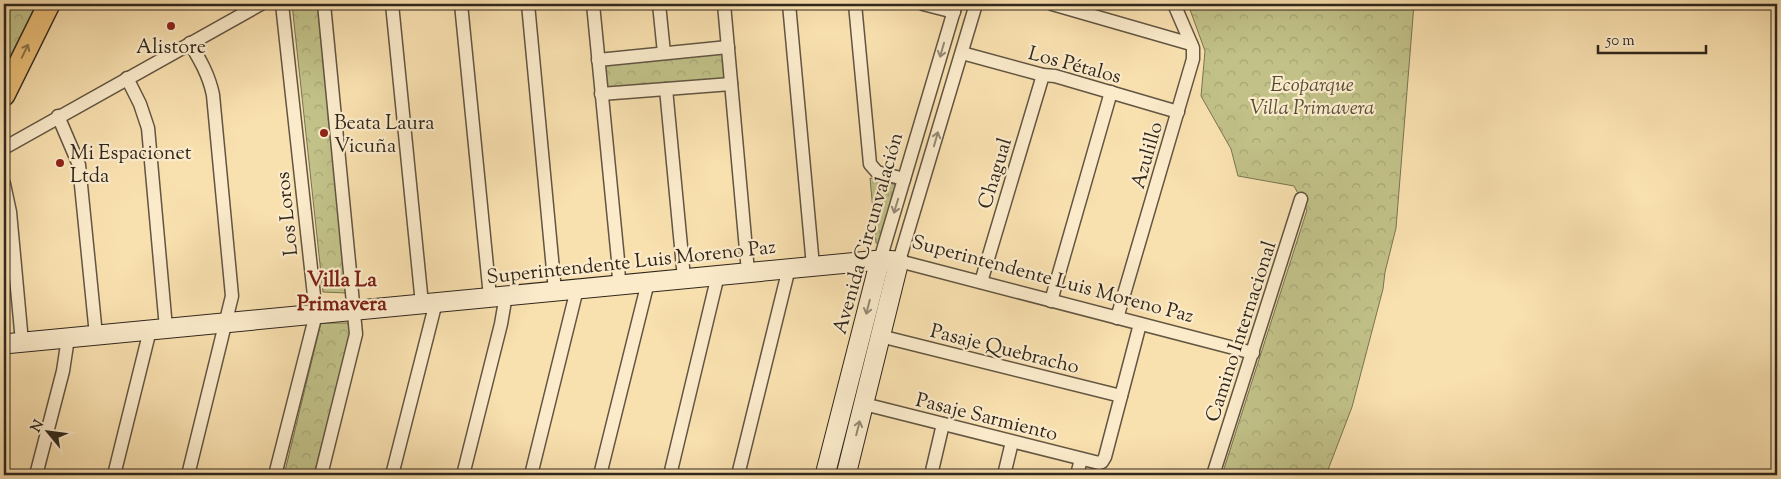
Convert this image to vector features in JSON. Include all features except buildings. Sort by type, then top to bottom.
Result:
[{"type":"main road","points":[[4,95],[49,4]]},
{"type":"street","points":[[4,148],[58,116],[261,4]]},
{"type":"street","name":"Los Loros","points":[[276,475],[316,314],[282,4]]},
{"type":"street","points":[[321,475],[356,334],[324,4]]},
{"type":"street","points":[[392,4],[429,303],[392,475]]},
{"type":"street","points":[[461,4],[501,324],[463,475]]},
{"type":"street","points":[[528,4],[555,291]]},
{"type":"street","points":[[593,4],[619,285]]},
{"type":"street","points":[[659,4],[664,53]]},
{"type":"street","points":[[724,4],[748,272]]},
{"type":"street","points":[[789,4],[813,266]]},
{"type":"street","points":[[854,4],[870,164],[877,172],[904,179]]},
{"type":"street","points":[[923,4],[955,8]]},
{"type":"street","name":"Avenida Circunvalación","points":[[846,475],[899,261],[976,4]]},
{"type":"street","points":[[1052,4],[1191,44]]},
{"type":"street","name":"Azulillo","points":[[1117,318],[1194,59],[1191,44],[1174,4]]},
{"type":"street","name":"Avenida Circunvalación","points":[[825,475],[880,260],[955,8]]},
{"type":"street","points":[[188,475],[232,296],[212,95],[203,66],[190,43]]},
{"type":"street","points":[[598,60],[728,47]]},
{"type":"street","name":"Los Pétalos","points":[[962,53],[1043,75],[1056,76],[1178,112]]},
{"type":"street","name":"Chagual","points":[[981,282],[1043,75]]},
{"type":"street","points":[[114,475],[158,329],[148,128],[140,104],[127,78]]},
{"type":"street","points":[[601,94],[731,84]]},
{"type":"street","points":[[666,89],[684,278]]},
{"type":"street","points":[[1051,301],[1111,92]]},
{"type":"street","points":[[58,116],[79,165],[96,335]]},
{"type":"street","points":[[4,184],[10,212],[13,343]]},
{"type":"street","name":"Camino Internacional","points":[[1213,475],[1301,199]]},
{"type":"street","name":"Superintendente Luis Moreno Paz","points":[[13,343],[880,260],[899,261],[1253,353]]},
{"type":"street","points":[[738,475],[789,268]]},
{"type":"street","points":[[670,475],[718,275]]},
{"type":"street","points":[[600,475],[648,282]]},
{"type":"street","points":[[531,475],[577,289]]},
{"type":"street","points":[[1121,396],[1140,324]]},
{"type":"street","name":"Pasaje Quebracho","points":[[880,336],[1121,396]]},
{"type":"street","points":[[36,475],[63,371],[68,338]]},
{"type":"street","name":"Pasaje Sarmiento","points":[[864,404],[1095,463],[1102,462],[1105,457],[1121,396]]},
{"type":"street","points":[[931,475],[943,424]]},
{"type":"street","points":[[1004,475],[1012,442]]},
{"type":"street","points":[[1077,475],[1081,459]]},
{"type":"green space","points":[[12,4],[41,4],[4,77],[4,20]]},
{"type":"green space","points":[[292,4],[319,4],[322,14],[346,293],[323,292]]},
{"type":"green space","name":"Ecoparque Villa Primavera","points":[[1188,4],[1414,4],[1396,228],[1385,272],[1383,289],[1352,407],[1326,475],[1222,475],[1307,210],[1294,186],[1238,176],[1231,149],[1201,96],[1205,51]]},
{"type":"green space","points":[[724,52],[726,79],[605,89],[602,64]]},
{"type":"green space","points":[[870,178],[897,185],[882,244],[876,243]]},
{"type":"green space","points":[[321,323],[348,323],[351,338],[315,475],[284,475]]},
{"type":"place","name":"Alistore","points":[[171,26]]},
{"type":"place","name":"Beata Laura Vicuña","points":[[324,133]]},
{"type":"place","name":"Mi Espacionet Ltda","points":[[60,163]]},
{"type":"district","name":"Villa La Primavera","points":[[342,291]]}]
